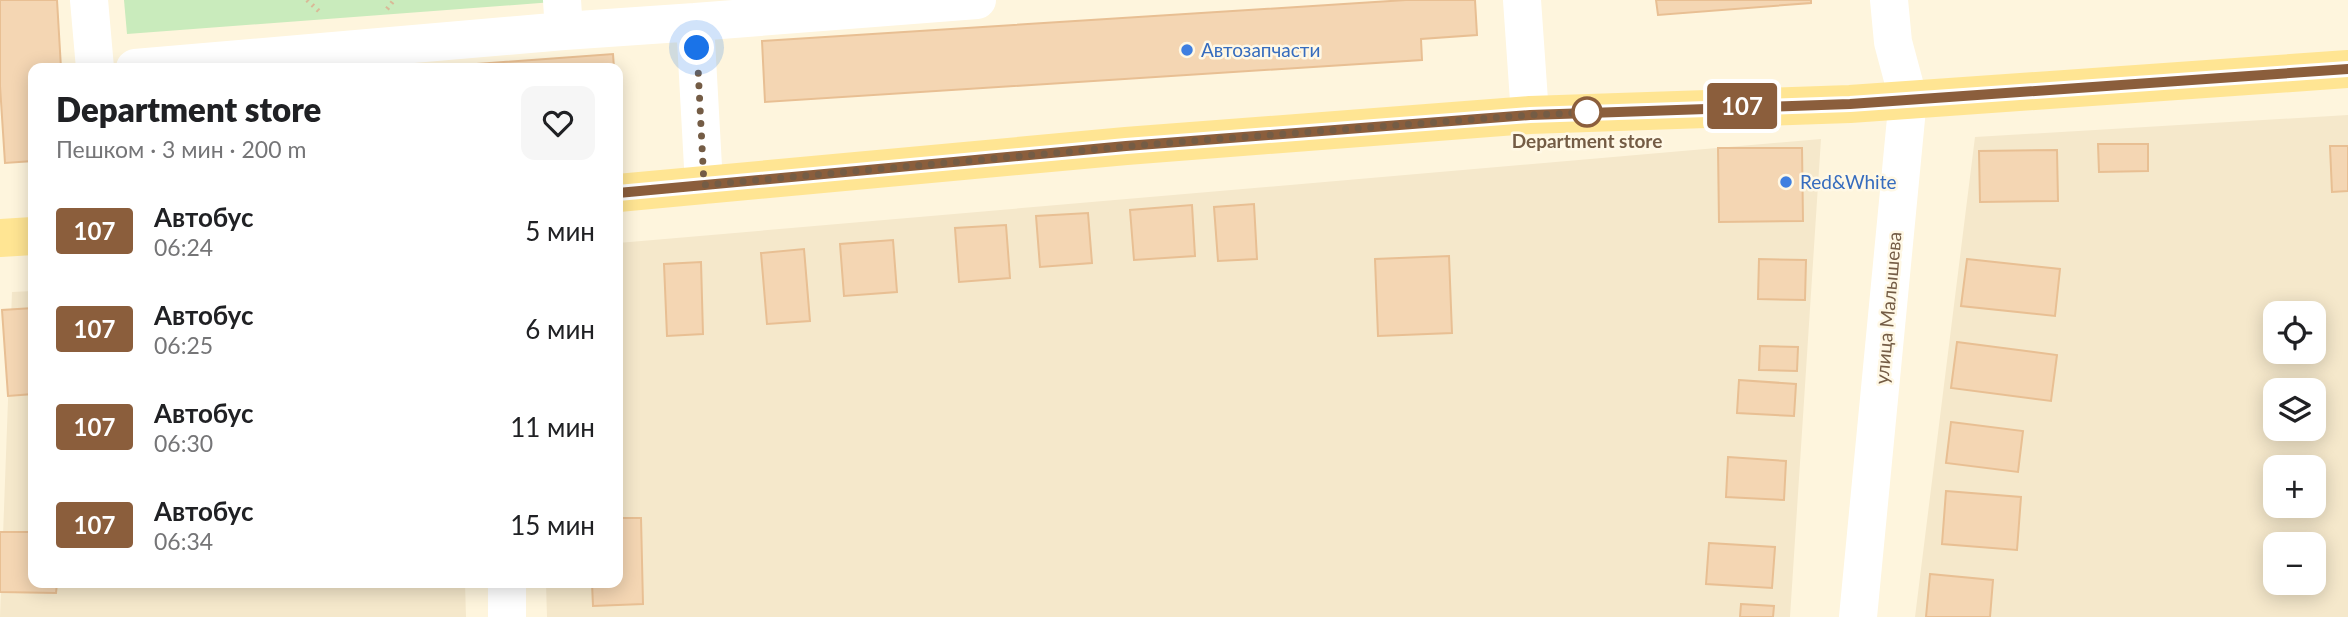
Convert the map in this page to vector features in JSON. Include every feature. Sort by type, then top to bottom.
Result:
[{"type":"main road","points":[[623,193],[1140,145],[1530,115],[1850,104],[2348,69]]},
{"type":"main road","points":[[0,238],[28,236]]},
{"type":"street","points":[[89,0],[95,63]]},
{"type":"street","points":[[176,63],[563,16],[695,22],[977,0]]},
{"type":"street","points":[[1522,0],[1530,115]]},
{"type":"street","name":"улица Малышева","points":[[1858,617],[1908,98],[1893,42],[1889,0]]},
{"type":"street","points":[[695,22],[704,185]]},
{"type":"street","points":[[507,588],[507,617]]},
{"type":"shaded area","points":[[2348,115],[2348,617],[1915,617],[1975,137]]},
{"type":"shaded area","points":[[1821,139],[1790,617],[547,617],[546,588],[623,588],[623,243]]},
{"type":"shaded area","points":[[28,291],[28,588],[465,588],[466,617],[0,617],[12,292]]},
{"type":"green space","points":[[124,0],[553,0],[553,2],[127,34]]},
{"type":"building","points":[[0,0],[57,0],[61,63],[28,63],[28,161],[5,163],[0,86]]},
{"type":"building","points":[[1406,0],[1475,0],[1477,35],[1421,39],[1422,60],[765,102],[762,41]]},
{"type":"building","points":[[1656,0],[1811,0],[1811,3],[1658,15]]},
{"type":"building","points":[[613,54],[614,63],[491,63]]},
{"type":"building","points":[[2098,144],[2148,144],[2148,171],[2099,172]]},
{"type":"building","points":[[2330,146],[2348,146],[2348,191],[2332,192]]},
{"type":"building","points":[[1718,148],[1802,148],[1803,221],[1719,222]]},
{"type":"building","points":[[2057,150],[2058,201],[1980,202],[1979,151]]},
{"type":"building","points":[[1254,204],[1257,259],[1218,261],[1214,207]]},
{"type":"building","points":[[1192,205],[1195,256],[1134,260],[1130,210]]},
{"type":"building","points":[[1088,213],[1092,263],[1040,267],[1036,216]]},
{"type":"building","points":[[1006,225],[1010,278],[959,282],[955,228]]},
{"type":"building","points":[[893,240],[897,292],[844,296],[840,244]]},
{"type":"building","points":[[804,249],[810,321],[767,324],[761,253]]},
{"type":"building","points":[[1449,256],[1452,333],[1378,336],[1375,259]]},
{"type":"building","points":[[1759,259],[1806,260],[1805,300],[1758,299]]},
{"type":"building","points":[[1967,259],[2060,269],[2055,316],[1961,306]]},
{"type":"building","points":[[701,262],[703,334],[667,336],[664,264]]},
{"type":"building","points":[[28,308],[28,394],[8,396],[2,310]]},
{"type":"building","points":[[1957,342],[2057,355],[2051,401],[1951,388]]},
{"type":"building","points":[[1760,346],[1798,347],[1797,371],[1759,370]]},
{"type":"building","points":[[1739,380],[1796,384],[1794,416],[1737,413]]},
{"type":"building","points":[[1951,422],[2023,431],[2018,472],[1946,463]]},
{"type":"building","points":[[1728,457],[1786,461],[1784,500],[1726,497]]},
{"type":"building","points":[[1946,491],[2021,497],[2017,550],[1942,544]]},
{"type":"building","points":[[623,518],[641,518],[643,604],[593,606],[592,588],[623,588]]},
{"type":"building","points":[[0,532],[28,532],[28,588],[56,588],[56,593],[0,592]]},
{"type":"building","points":[[1709,543],[1775,547],[1772,588],[1706,584]]},
{"type":"building","points":[[1930,574],[1993,580],[1990,617],[1926,617]]},
{"type":"building","points":[[1741,604],[1774,606],[1773,617],[1740,617]]},
{"type":"bus line","name":"107","points":[[623,193],[1126,146],[1530,115],[1850,104],[2348,69]]},
{"type":"place","name":"Автозапчасти","points":[[1187,50]]},
{"type":"place","name":"Department store","points":[[1587,112]]},
{"type":"place","name":"Red&White","points":[[1786,182]]},
{"type":"route","points":[[697,48],[704,185],[1153,144],[1595,112],[1587,112]]}]
